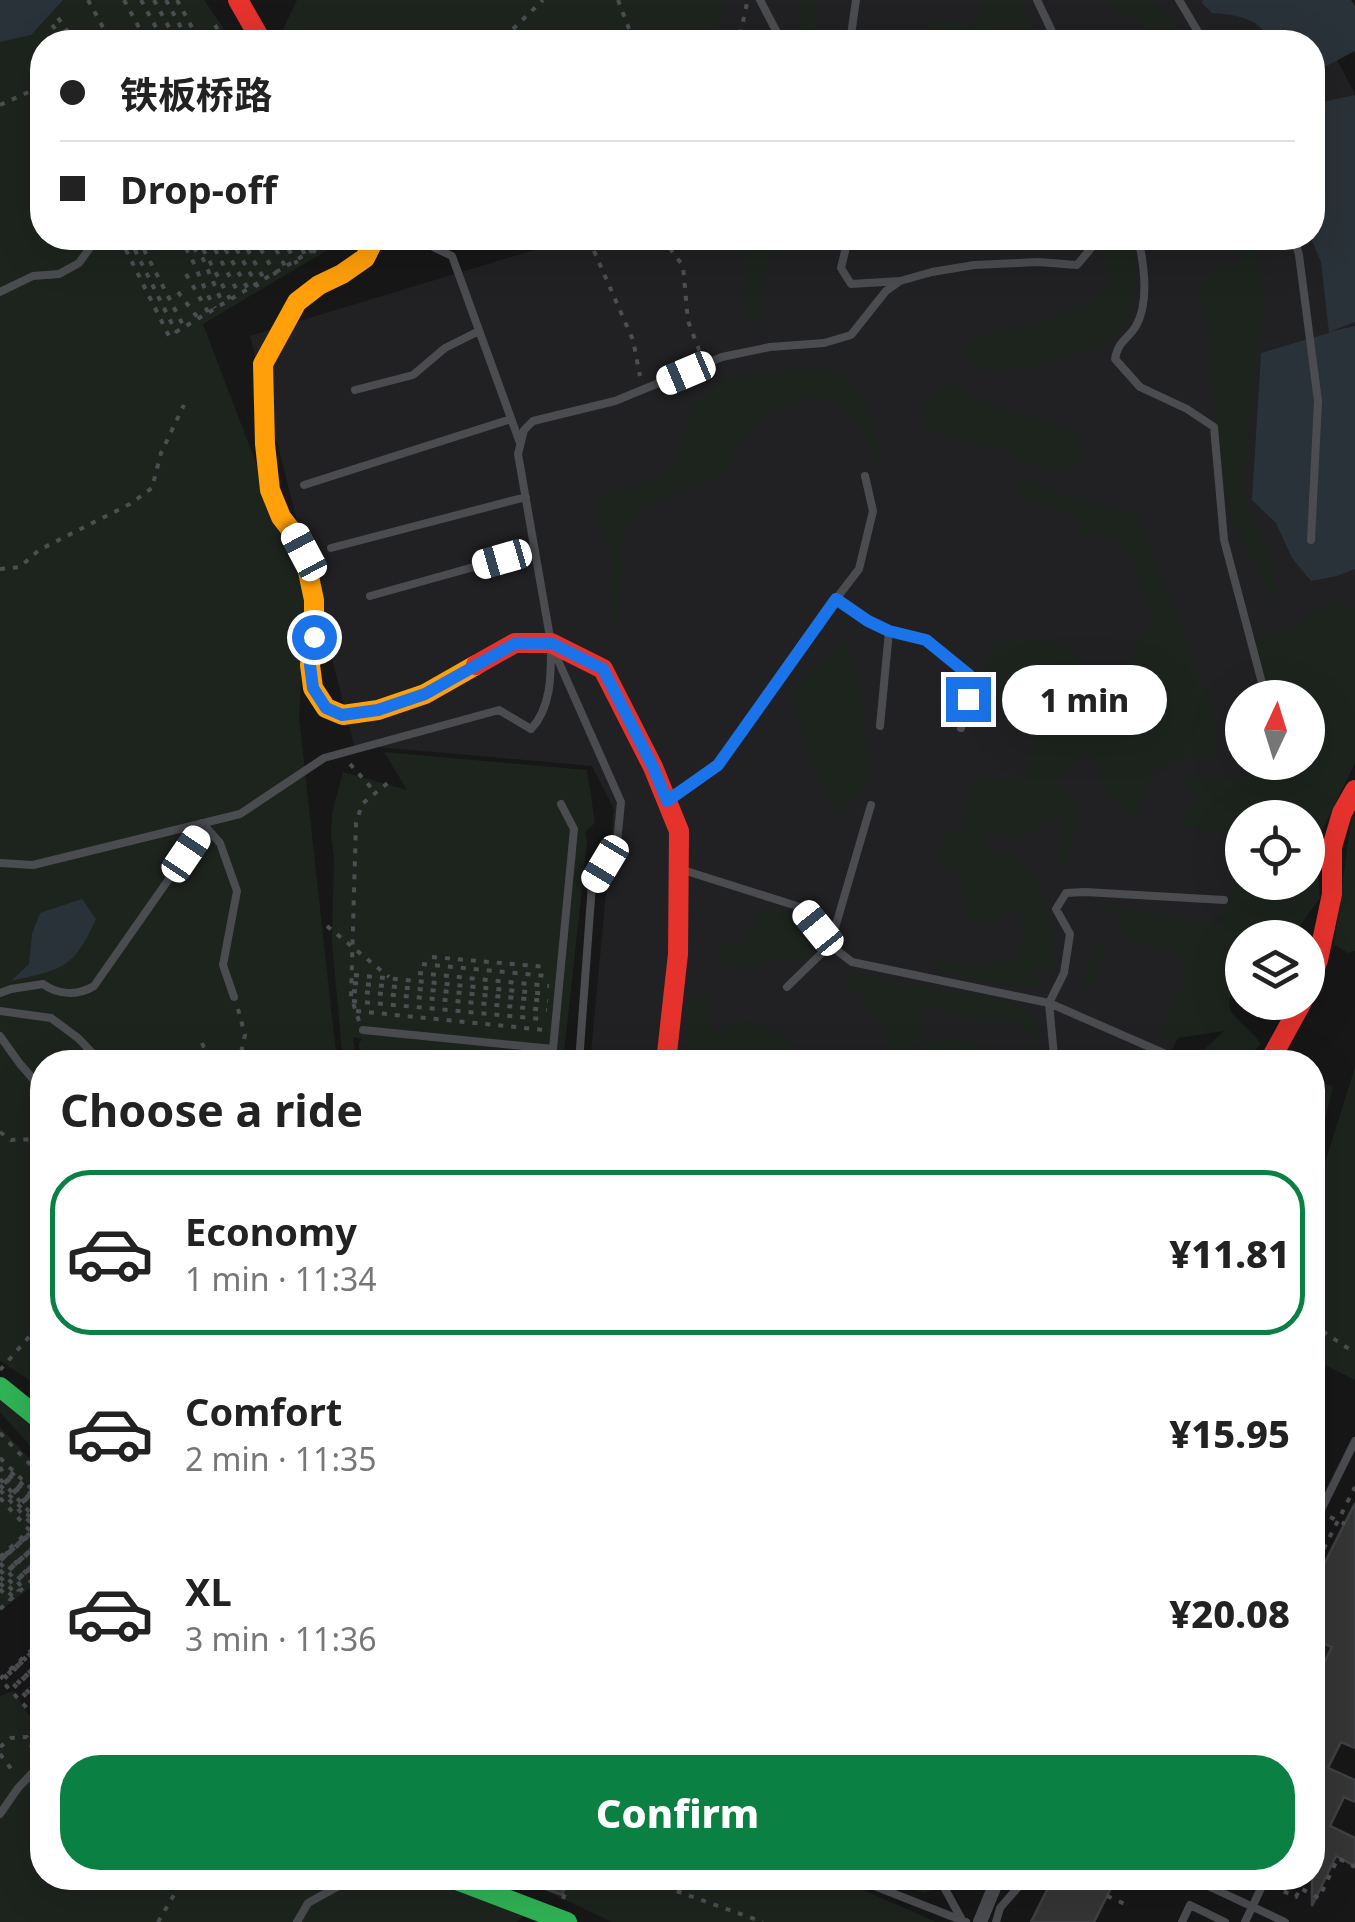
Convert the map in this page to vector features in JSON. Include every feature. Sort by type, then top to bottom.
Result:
[{"type":"street","points":[[238,0],[255,30]]},
{"type":"street","points":[[369,250],[365,258],[297,302],[263,364],[270,490],[281,517],[304,552],[314,600],[310,665],[313,688],[326,708],[342,715],[378,710],[425,694],[516,643],[551,643],[603,669],[653,767],[679,832],[678,954],[667,1050]]},
{"type":"street","points":[[1325,927],[1332,894],[1332,847],[1342,814],[1355,790]]},
{"type":"street","points":[[1276,1050],[1292,1020]]},
{"type":"street","points":[[0,1386],[30,1410]]},
{"type":"street","points":[[506,1890],[562,1920]]},
{"type":"street","points":[[980,1922],[993,1890]]},
{"type":"lane","points":[[760,0],[776,30]]},
{"type":"lane","points":[[852,30],[856,0]]},
{"type":"lane","points":[[1038,0],[1052,30]]},
{"type":"lane","points":[[1180,0],[1197,30]]},
{"type":"lane","points":[[0,292],[32,276],[60,274],[79,263],[88,250]]},
{"type":"lane","points":[[439,250],[452,256],[520,443]]},
{"type":"lane","points":[[845,250],[840,268],[851,284],[900,281],[974,264],[1078,265],[1090,250]]},
{"type":"lane","points":[[1141,250],[1142,312],[1134,330],[1118,346],[1115,360],[1140,387],[1187,408],[1214,427],[1224,540],[1261,680]]},
{"type":"lane","points":[[1298,250],[1318,401],[1311,540]]},
{"type":"lane","points":[[0,863],[32,865],[240,814],[324,758],[499,710],[530,729],[542,718],[551,643],[518,454],[524,430],[533,420],[615,401],[722,357],[770,347],[824,343],[851,335],[900,281]]},
{"type":"lane","points":[[356,390],[413,375],[445,348],[479,331]]},
{"type":"lane","points":[[304,485],[511,419]]},
{"type":"lane","points":[[667,801],[718,765],[859,569],[873,511],[865,476]]},
{"type":"lane","points":[[331,548],[526,497]]},
{"type":"lane","points":[[370,596],[535,550]]},
{"type":"lane","points":[[836,599],[889,631],[926,640],[969,675],[961,728]]},
{"type":"lane","points":[[880,726],[889,631]]},
{"type":"lane","points":[[551,643],[621,802],[618,843],[592,884],[580,1050]]},
{"type":"lane","points":[[362,1030],[553,1049],[574,830],[561,804]]},
{"type":"lane","points":[[787,987],[830,945],[871,805]]},
{"type":"lane","points":[[0,994],[11,988],[42,984],[51,990],[77,994],[94,986],[198,836],[202,823]]},
{"type":"lane","points":[[202,823],[220,843],[237,892],[223,965],[234,997]]},
{"type":"lane","points":[[679,869],[800,906],[830,945],[852,962],[1048,1003],[1156,1050]]},
{"type":"lane","points":[[1053,1050],[1048,1003],[1064,973],[1070,934],[1056,910],[1066,893],[1224,900]]},
{"type":"lane","points":[[0,1011],[50,1018],[90,1050]]},
{"type":"lane","points":[[0,1036],[30,1076]]},
{"type":"lane","points":[[1325,1502],[1355,1441]]},
{"type":"lane","points":[[0,1814],[30,1776]]},
{"type":"lane","points":[[297,1922],[308,1902],[330,1890]]},
{"type":"lane","points":[[885,1890],[964,1921]]},
{"type":"lane","points":[[945,1890],[964,1921]]},
{"type":"lane","points":[[996,1922],[1000,1908],[1016,1890]]},
{"type":"lane","points":[[1217,1890],[1285,1922]]},
{"type":"lane","points":[[1246,1922],[1260,1890]]},
{"type":"lane","points":[[1182,1922],[1190,1905],[1224,1922]]},
{"type":"path","points":[[88,0],[105,30]]},
{"type":"path","points":[[124,0],[140,30]]},
{"type":"path","points":[[141,0],[157,30]]},
{"type":"path","points":[[154,0],[170,30]]},
{"type":"path","points":[[166,0],[183,30]]},
{"type":"path","points":[[177,0],[193,30]]},
{"type":"path","points":[[512,30],[543,0]]},
{"type":"path","points":[[618,0],[629,30]]},
{"type":"path","points":[[742,30],[748,0]]},
{"type":"path","points":[[58,18],[66,30]]},
{"type":"path","points":[[52,25],[56,30]]},
{"type":"path","points":[[215,25],[218,30]]},
{"type":"path","points":[[0,105],[30,91]]},
{"type":"path","points":[[126,250],[169,336],[314,251]]},
{"type":"path","points":[[135,250],[176,332]]},
{"type":"path","points":[[144,250],[184,327]]},
{"type":"path","points":[[186,250],[216,309]]},
{"type":"path","points":[[194,250],[203,259],[223,305]]},
{"type":"path","points":[[204,250],[231,300]]},
{"type":"path","points":[[215,250],[239,294]]},
{"type":"path","points":[[226,250],[248,289]]},
{"type":"path","points":[[237,250],[257,286]]},
{"type":"path","points":[[248,250],[264,279]]},
{"type":"path","points":[[261,250],[276,274]]},
{"type":"path","points":[[276,250],[285,266]]},
{"type":"path","points":[[289,250],[296,262]]},
{"type":"path","points":[[303,250],[306,256]]},
{"type":"path","points":[[671,250],[683,266],[688,320],[705,364]]},
{"type":"path","points":[[594,251],[633,340],[642,390]]},
{"type":"path","points":[[186,274],[208,312]]},
{"type":"path","points":[[178,292],[198,318]]},
{"type":"path","points":[[0,569],[20,567],[39,550],[130,504],[152,488],[162,453],[184,406]]},
{"type":"path","points":[[340,754],[376,794]]},
{"type":"path","points":[[362,1030],[351,991],[356,823],[362,804],[390,782]]},
{"type":"path","points":[[327,926],[390,979]]},
{"type":"path","points":[[432,957],[558,995]]},
{"type":"path","points":[[422,964],[558,995]]},
{"type":"path","points":[[418,973],[558,995]]},
{"type":"path","points":[[352,975],[558,995]]},
{"type":"path","points":[[352,983],[558,995]]},
{"type":"path","points":[[351,991],[558,995]]},
{"type":"path","points":[[352,1001],[558,995]]},
{"type":"path","points":[[234,997],[245,1035],[243,1050]]},
{"type":"path","points":[[356,1011],[555,1031]]},
{"type":"path","points":[[202,1044],[205,1050]]},
{"type":"path","points":[[0,1132],[12,1140],[30,1139]]},
{"type":"path","points":[[1325,1333],[1355,1353]]},
{"type":"path","points":[[0,1370],[30,1336]]},
{"type":"path","points":[[0,1433],[30,1464]]},
{"type":"path","points":[[0,1458],[24,1557]]},
{"type":"path","points":[[5,1479],[24,1458]]},
{"type":"path","points":[[0,1467],[24,1557]]},
{"type":"path","points":[[5,1479],[24,1557]]},
{"type":"path","points":[[1325,1546],[1355,1487]]},
{"type":"path","points":[[0,1498],[24,1557]]},
{"type":"path","points":[[25,1656],[0,1679],[30,1707]]},
{"type":"path","points":[[22,1784],[0,1750],[11,1738],[27,1737],[30,1743]]},
{"type":"path","points":[[1325,1884],[1338,1858],[1355,1867]]},
{"type":"path","points":[[158,1922],[177,1890]]},
{"type":"path","points":[[562,1920],[568,1890]]},
{"type":"path","points":[[673,1890],[762,1922]]},
{"type":"path","points":[[1304,1890],[1318,1898],[1322,1890]]},
{"type":"path","points":[[1107,1896],[1126,1904]]},
{"type":"shaded area","points":[[0,0],[204,0],[225,30],[30,30],[30,250],[328,250],[203,324],[306,594],[299,717],[336,1050],[30,1050],[30,1380],[0,1361]]},
{"type":"shaded area","points":[[0,0],[63,0],[36,30],[30,30],[30,35],[0,42]]},
{"type":"shaded area","points":[[297,0],[724,0],[716,30],[283,30]]},
{"type":"shaded area","points":[[684,0],[1306,0],[1322,30],[699,30]]},
{"type":"shaded area","points":[[801,0],[814,0],[816,30],[800,30]]},
{"type":"shaded area","points":[[983,0],[1019,0],[1033,30],[926,30],[932,20],[975,25]]},
{"type":"shaded area","points":[[1110,0],[1152,0],[1180,30],[1146,30],[1135,18],[1119,11]]},
{"type":"shaded area","points":[[1351,0],[1355,6],[1355,51],[1325,67],[1325,30],[1263,30],[1238,16],[1212,13],[1202,3]]},
{"type":"shaded area","points":[[1325,36],[1355,94],[1355,681],[1325,741],[1325,680],[1225,680],[1225,780],[1306,780],[1296,800],[1225,800],[1225,900],[1247,900],[1237,920],[1225,920],[1225,943],[1172,1050],[591,1050],[614,809],[592,766],[354,745],[250,336],[534,250],[1325,250]]},
{"type":"shaded area","points":[[1355,95],[1355,322],[1329,332],[1355,326],[1355,569],[1311,581],[1292,558],[1276,523],[1252,500],[1261,353],[1329,333],[1321,262],[1316,250],[1325,250],[1325,101]]},
{"type":"shaded area","points":[[737,250],[784,250],[766,260],[757,331],[743,306],[749,264]]},
{"type":"shaded area","points":[[1106,250],[1132,250],[1136,286],[1126,322],[1100,347],[1030,367],[983,371],[961,348],[992,332],[1040,324],[1068,310],[1093,305],[1110,281]]},
{"type":"shaded area","points":[[1232,250],[1255,250],[1266,314],[1257,340],[1244,487],[1247,510],[1269,550],[1278,606],[1231,519],[1215,411],[1209,328],[1197,292],[1215,270],[1242,261]]},
{"type":"shaded area","points":[[795,369],[835,372],[857,389],[870,417],[883,477],[860,424],[836,402],[811,395],[764,417],[738,444],[726,470],[642,510],[621,536],[623,563],[615,643],[612,552],[600,524],[599,492],[630,489],[666,475],[682,444],[693,401],[733,377],[780,374]]},
{"type":"shaded area","points":[[949,384],[977,401],[1077,433],[1085,458],[1061,470],[1028,464],[1004,449],[926,431],[924,402]]},
{"type":"shaded area","points":[[1024,479],[1137,516],[1213,710],[1217,752],[1200,758],[1175,759],[1150,774],[1135,818],[1108,795],[1099,762],[1082,752],[1069,769],[1058,774],[1058,788],[1080,799],[1066,868],[1058,865],[1063,832],[1057,816],[1019,835],[993,831],[983,836],[989,850],[1013,856],[1043,888],[1042,897],[1055,937],[1054,960],[1051,972],[1038,965],[1032,975],[1045,985],[1027,989],[942,972],[932,960],[999,963],[1020,955],[1024,937],[1022,916],[1009,909],[991,921],[970,919],[957,869],[938,862],[947,832],[965,827],[968,789],[982,778],[1024,781],[1044,716],[1041,699],[992,685],[986,666],[988,653],[995,645],[1021,639],[1067,644],[1087,675],[1107,695],[1126,668],[1139,637],[1154,626],[1133,563],[1115,536],[1091,531],[1078,537],[1082,518],[1013,492]]},
{"type":"shaded area","points":[[1334,599],[1355,609],[1355,763],[1325,825],[1325,800],[1225,800],[1225,833],[1180,826],[1197,797],[1181,776],[1325,780],[1325,680],[1268,680],[1254,638],[1288,632]]},
{"type":"shaded area","points":[[846,638],[861,692],[870,781],[840,818],[811,761],[791,691]]},
{"type":"shaded area","points":[[384,752],[587,770],[595,823],[585,832],[587,843],[564,1050],[359,1050],[362,1039],[353,1037],[355,1050],[342,1050],[332,942],[332,813],[343,772],[407,790]]},
{"type":"shaded area","points":[[1352,813],[1355,951],[1348,953],[1334,945]]},
{"type":"shaded area","points":[[82,899],[96,919],[80,949],[54,970],[11,981],[29,964],[32,934],[40,913]]},
{"type":"shaded area","points":[[1229,900],[1319,900],[1304,920],[1225,920],[1225,1020],[1239,1020],[1261,1044],[1255,1050],[1204,1050],[1224,1031],[1165,1040],[1161,1029],[1187,972],[1175,951],[1154,950],[1124,936],[1121,915],[1087,902],[1184,920],[1217,925]]},
{"type":"shaded area","points":[[776,907],[789,913],[802,928],[810,947],[804,959],[768,960],[753,969],[727,964],[717,955],[719,943],[741,947],[760,912]]},
{"type":"shaded area","points":[[1097,941],[1106,950],[1092,986],[1081,982]]},
{"type":"shaded area","points":[[855,971],[904,987],[919,985],[1010,1001],[1034,1016],[1039,1036],[1035,1050],[1033,1037],[1019,1022],[1005,1017],[994,1022],[930,1006],[920,1007],[919,1040],[913,1050],[889,1050],[877,1016],[843,980]]},
{"type":"shaded area","points":[[691,994],[710,998],[713,1032],[728,1029],[737,1019],[789,1037],[795,1050],[684,1050]]},
{"type":"shaded area","points":[[946,1037],[980,1044],[979,1050],[919,1050]]},
{"type":"shaded area","points":[[1355,1067],[1355,1380],[1325,1365],[1325,1163]]},
{"type":"shaded area","points":[[1325,1083],[1333,1087],[1325,1120]]},
{"type":"shaded area","points":[[0,1398],[30,1422],[30,1446],[0,1412]]},
{"type":"shaded area","points":[[0,1427],[30,1459],[30,1588],[0,1611]]},
{"type":"shaded area","points":[[1325,1644],[1332,1647],[1325,1662]]},
{"type":"shaded area","points":[[13,1691],[30,1716],[30,1890],[466,1890],[524,1916],[517,1922],[0,1922],[0,1696]]},
{"type":"shaded area","points":[[544,1890],[863,1890],[936,1922],[612,1922]]},
{"type":"building","points":[[1355,1503],[1355,1748],[1341,1742],[1328,1768],[1355,1780],[1355,1802],[1344,1797],[1330,1826],[1355,1838],[1355,1866],[1336,1856],[1325,1879],[1325,1661],[1332,1647],[1325,1644],[1325,1562]]},
{"type":"building","points":[[1047,1890],[1110,1890],[1094,1922],[1031,1922]]},
{"type":"traffic: fast","points":[[0,1387],[30,1411]]},
{"type":"traffic: fast","points":[[483,1890],[567,1922]]},
{"type":"traffic: slow","points":[[369,250],[365,258],[297,302],[263,364],[270,490],[281,517],[304,553],[314,600],[310,665],[313,688],[326,708],[343,715],[378,710],[425,694],[476,665]]},
{"type":"traffic: jam","points":[[238,0],[255,30]]},
{"type":"traffic: jam","points":[[476,665],[515,643],[551,643],[603,669],[653,767],[679,831],[678,954],[667,1050]]},
{"type":"traffic: jam","points":[[1325,927],[1332,894],[1332,847],[1342,813],[1355,790]]},
{"type":"traffic: jam","points":[[1276,1050],[1292,1020]]},
{"type":"route","points":[[314,637],[310,665],[313,688],[326,708],[342,715],[401,704],[450,682],[516,643],[551,643],[603,669],[667,801],[718,765],[836,599],[889,631],[926,640],[969,675],[968,699]]}]
